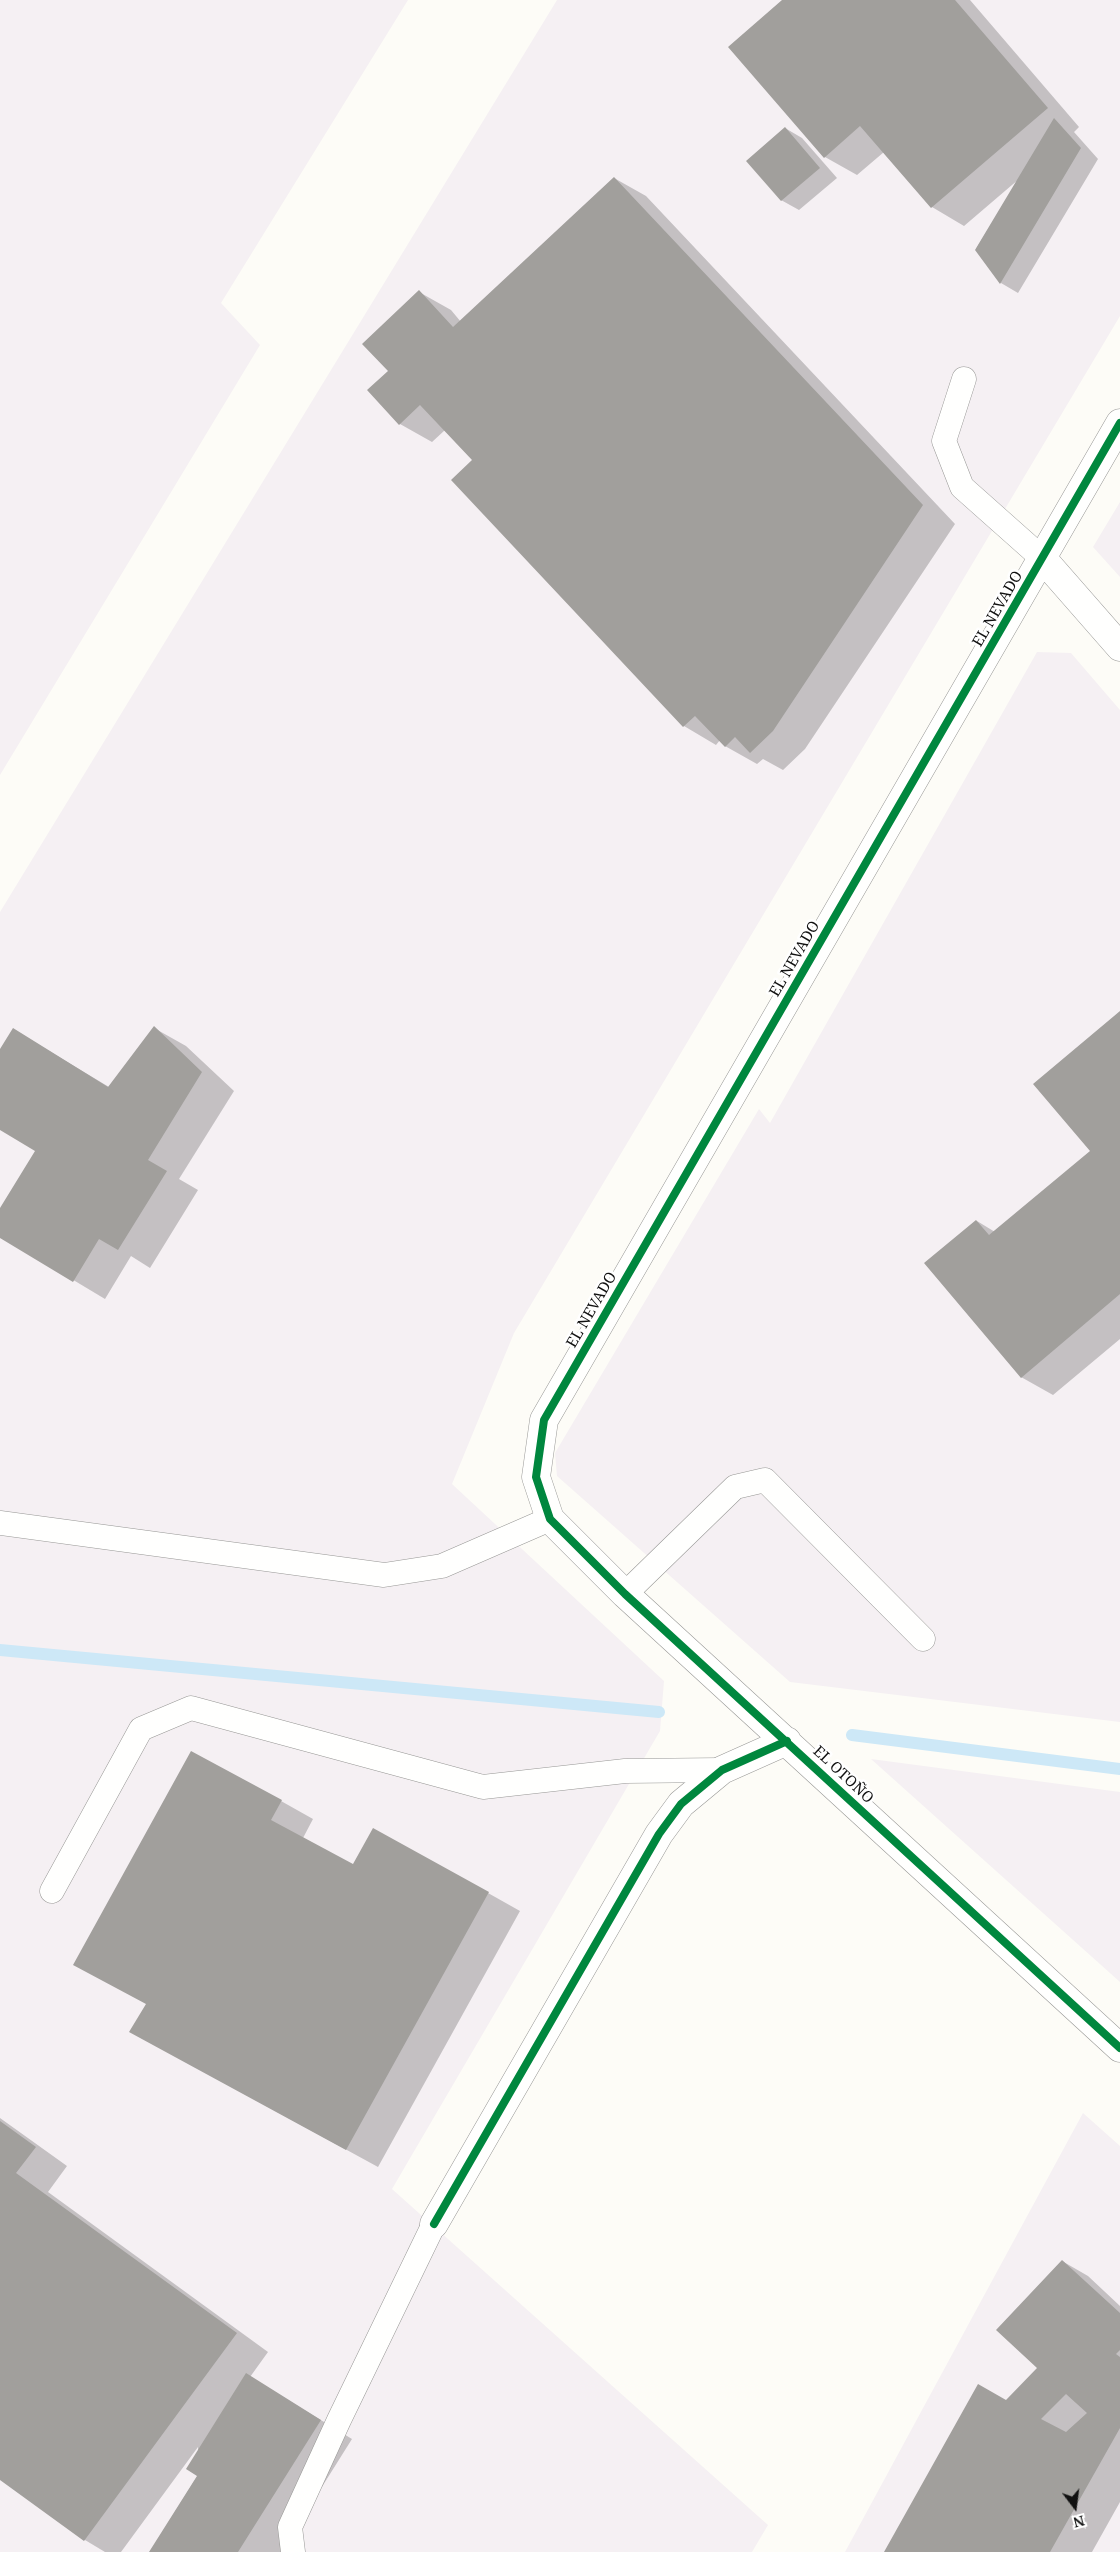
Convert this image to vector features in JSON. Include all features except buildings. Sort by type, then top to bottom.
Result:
[{"type":"street","name":"EL NEVADO","points":[[550,1520],[536,1477],[544,1420],[1120,423]]},
{"type":"street","points":[[1043,559],[1120,647]]},
{"type":"street","name":"EL OTOÑO","points":[[550,1520],[625,1594],[1120,2048]]},
{"type":"street","points":[[434,2224],[659,1834],[681,1804],[722,1770],[786,1741]]},
{"type":"lane","points":[[964,379],[944,441],[962,487],[1043,559]]},
{"type":"lane","points":[[625,1594],[735,1486],[765,1480],[923,1639]]},
{"type":"lane","points":[[0,1523],[384,1575],[442,1566],[550,1520]]},
{"type":"lane","points":[[52,1891],[141,1729],[191,1708],[483,1787],[625,1771],[722,1770]]},
{"type":"lane","points":[[293,2552],[290,2527],[339,2420],[434,2224]]},
{"type":"shaded area","points":[[0,0],[408,0],[221,303],[260,345],[0,775]]},
{"type":"shaded area","points":[[557,0],[1120,0],[1120,316],[514,1333],[452,1484],[664,1681],[660,1731],[392,2189],[768,2525],[752,2552],[0,2552],[0,912]]},
{"type":"shaded area","points":[[1120,502],[1120,577],[1093,547]]},
{"type":"shaded area","points":[[1037,652],[1071,653],[1120,710],[1120,1722],[790,1682],[557,1476],[555,1453],[759,1109],[770,1123]]},
{"type":"shaded area","points":[[871,1759],[1120,1792],[1120,1982]]},
{"type":"shaded area","points":[[1083,2113],[1120,2146],[1120,2552],[845,2552]]},
{"type":"waterway","points":[[0,1650],[659,1712]]},
{"type":"waterway","points":[[852,1735],[1120,1769]]},
{"type":"cycle path","points":[[1120,423],[544,1420],[536,1477],[550,1519],[625,1594],[1120,2048]]},
{"type":"cycle path","points":[[434,2224],[659,1834],[681,1804],[722,1770],[787,1741]]}]
